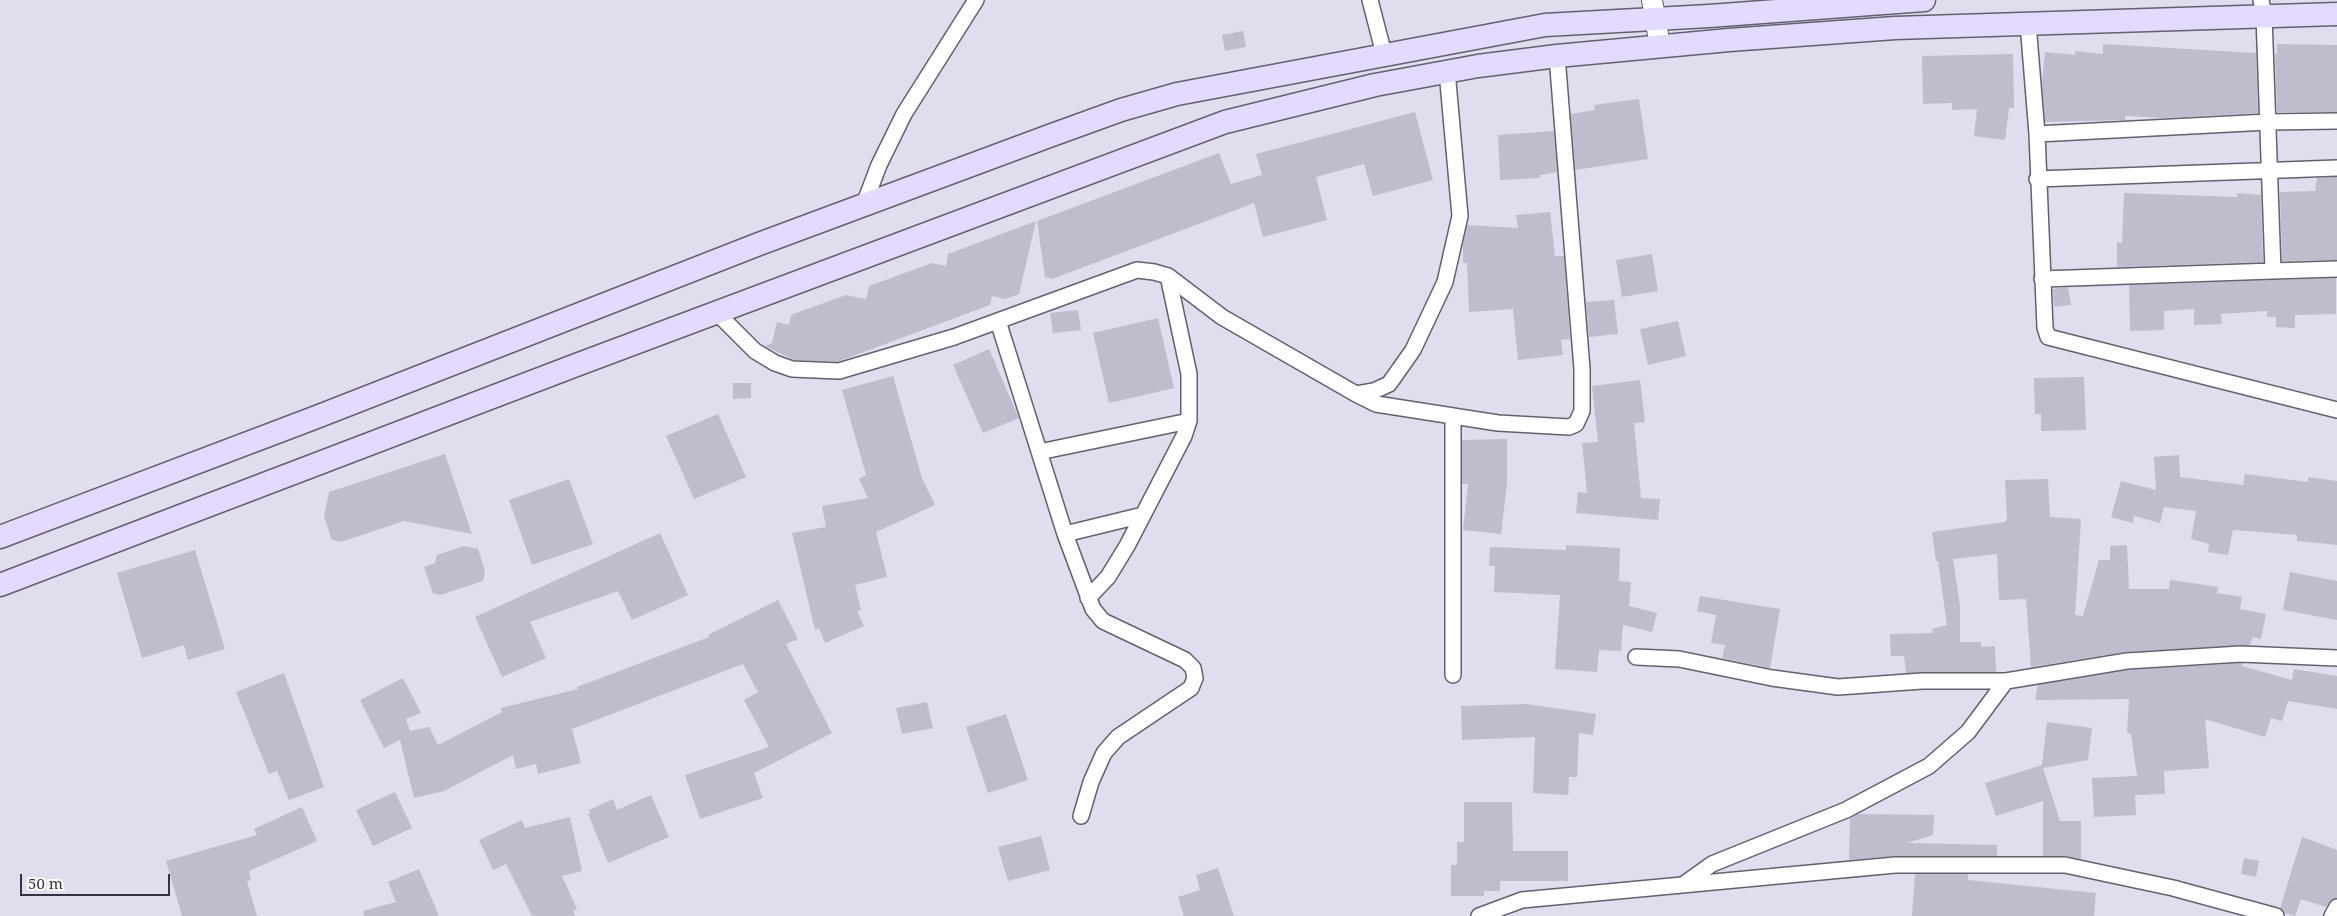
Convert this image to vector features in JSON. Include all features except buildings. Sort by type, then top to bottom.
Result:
[{"type":"main road","points":[[0,537],[314,418],[758,244],[863,207],[1070,129],[1177,94],[1545,25],[1654,9],[1924,0]]},
{"type":"main road","points":[[0,585],[1225,122],[1375,84],[1447,71],[1557,56],[1895,28],[2028,23],[2262,8],[2337,14]]},
{"type":"street","points":[[863,207],[879,166],[904,114],[976,0]]},
{"type":"street","points":[[1370,0],[1384,54]]},
{"type":"street","points":[[2262,8],[2273,271]]},
{"type":"street","points":[[1654,9],[1660,46]]},
{"type":"street","points":[[2028,23],[2037,134],[2037,179],[2045,328],[2048,337],[2337,410]]},
{"type":"street","points":[[717,313],[756,351],[775,363],[792,369],[839,371],[954,337],[1137,270],[1168,276],[1222,317],[1376,404],[1498,423],[1569,427],[1576,424],[1582,411],[1582,369],[1557,56]]},
{"type":"street","points":[[1356,394],[1374,391],[1389,384],[1413,350],[1445,282],[1460,216],[1447,71]]},
{"type":"street","points":[[2037,134],[2268,122],[2337,121]]},
{"type":"street","points":[[2037,179],[2337,168]]},
{"type":"street","points":[[2042,279],[2337,269]]},
{"type":"street","points":[[1088,598],[1108,576],[1143,515],[1184,436],[1189,421],[1189,374],[1168,276]]},
{"type":"street","points":[[998,321],[1065,534],[1093,609],[1103,621],[1185,660],[1193,668],[1195,678],[1191,688],[1118,737],[1104,753],[1091,782],[1080,816]]},
{"type":"street","points":[[1453,416],[1454,675]]},
{"type":"street","points":[[1039,452],[1189,421]]},
{"type":"street","points":[[1065,534],[1143,515]]},
{"type":"street","points":[[1636,657],[1679,659],[1772,678],[1838,687],[1922,682],[2006,681],[2127,661],[2241,654],[2337,658]]},
{"type":"street","points":[[1682,885],[1712,864],[1846,810],[1929,766],[1968,732],[2006,681]]},
{"type":"street","points":[[1479,916],[1522,900],[1895,865],[2065,866],[2173,888],[2276,916]]},
{"type":"street","points":[[2332,916],[2337,907]]}]
